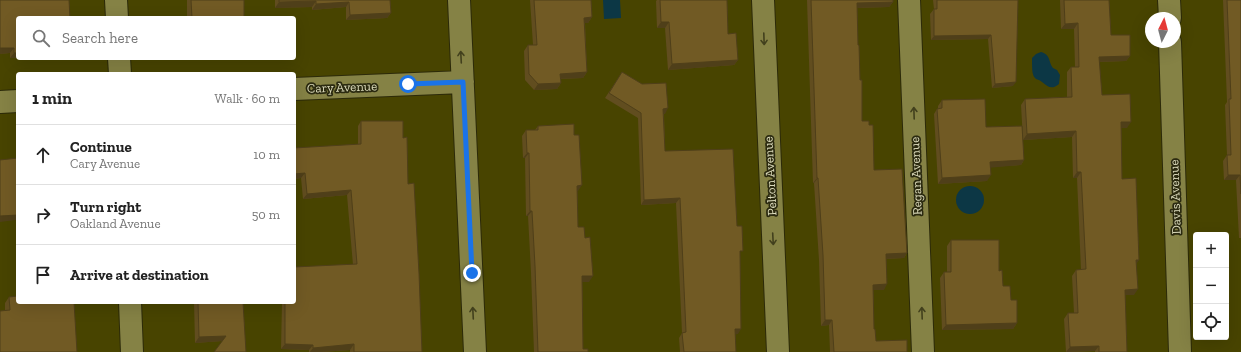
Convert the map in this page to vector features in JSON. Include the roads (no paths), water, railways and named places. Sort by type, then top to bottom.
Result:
[{"type":"street","points":[[116,0],[117,16]]},
{"type":"street","points":[[459,0],[475,352]]},
{"type":"street","name":"Pelton Avenue","points":[[763,0],[778,352]]},
{"type":"street","name":"Regan Avenue","points":[[909,0],[924,352]]},
{"type":"street","points":[[1169,0],[1170,12]]},
{"type":"street","name":"Davis Avenue","points":[[1170,48],[1180,352]]},
{"type":"street","points":[[119,60],[120,72]]},
{"type":"street","name":"Cary Avenue","points":[[296,89],[463,82]]},
{"type":"street","points":[[0,102],[16,101]]},
{"type":"street","points":[[130,304],[132,352]]},
{"type":"water","points":[[603,0],[620,0],[621,18],[604,19]]},
{"type":"water","points":[[1041,52],[1048,57],[1053,68],[1057,70],[1060,75],[1059,84],[1054,87],[1048,86],[1035,78],[1032,71],[1032,58]]},
{"type":"water","points":[[970,186],[980,190],[984,200],[980,210],[970,214],[960,210],[956,200],[960,190]]}]
